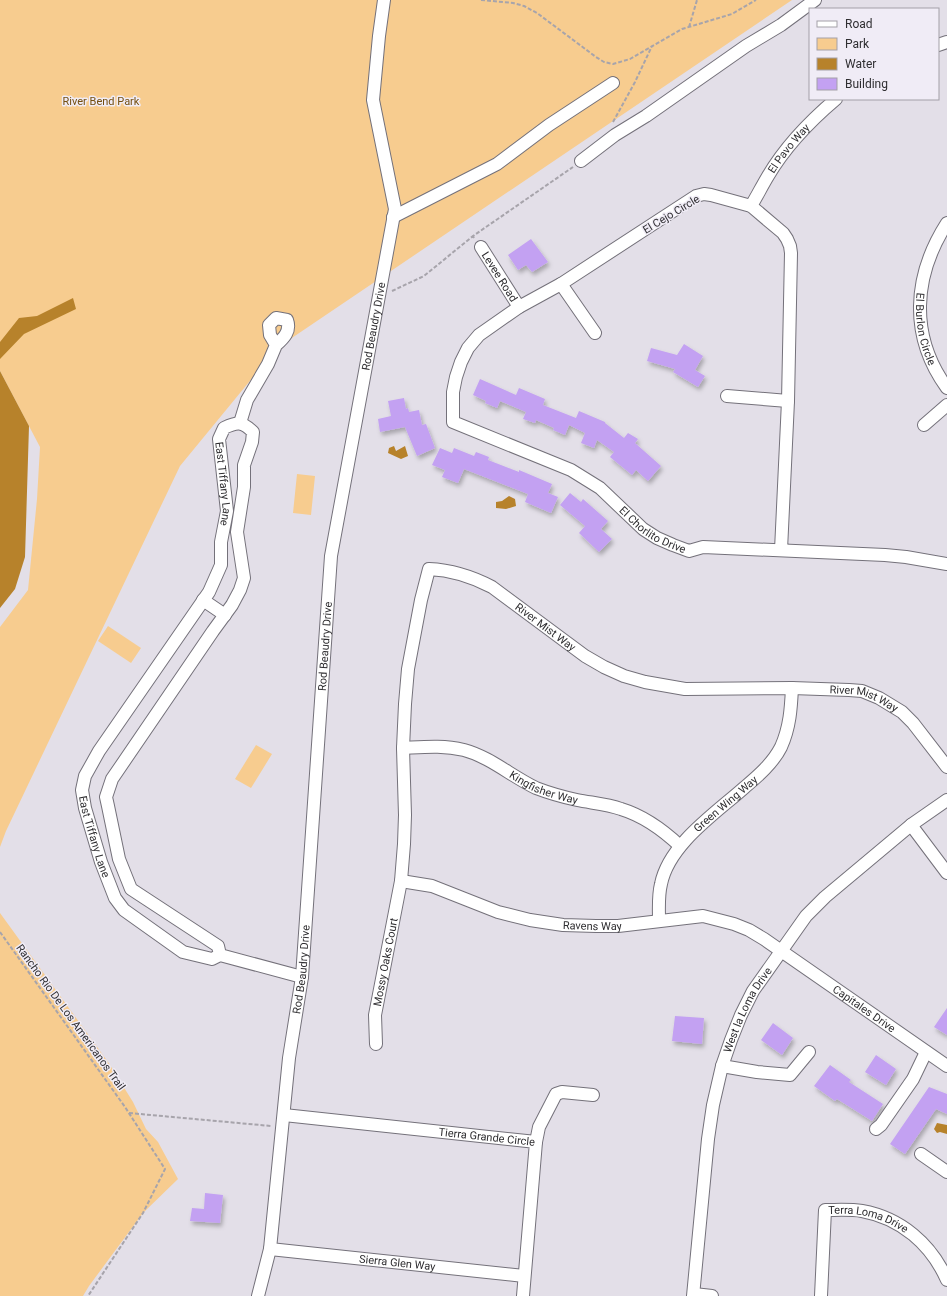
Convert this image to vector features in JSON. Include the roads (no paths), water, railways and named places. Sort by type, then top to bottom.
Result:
[{"type":"street","name":"Rod Beaudry Drive","points":[[258,1296],[270,1249],[289,1058],[302,977],[331,556],[380,297],[395,209],[373,100],[384,0]]},
{"type":"street","points":[[581,161],[615,135],[746,46],[781,25],[815,0]]},
{"type":"street","points":[[393,217],[497,164],[549,125],[613,83]]},
{"type":"street","name":"El Pavo Way","points":[[751,206],[782,155],[802,131],[835,100]]},
{"type":"street","name":"El Cejo Circle","points":[[453,422],[452,408],[454,384],[461,362],[473,341],[485,330],[519,307],[561,284],[696,196],[704,194],[711,195],[751,206],[783,233],[790,246],[788,401],[781,550]]},
{"type":"street","name":"El Burlon Circle","points":[[947,223],[932,248],[922,279],[920,296],[920,317],[928,354],[947,388]]},
{"type":"street","name":"Levee Road","points":[[481,247],[519,307]]},
{"type":"street","points":[[561,284],[595,333]]},
{"type":"street","points":[[240,423],[247,400],[268,364],[276,345]]},
{"type":"street","points":[[727,396],[788,401]]},
{"type":"street","points":[[924,425],[947,405]]},
{"type":"street","name":"El Chorlito Drive","points":[[453,422],[571,470],[586,478],[613,499],[642,529],[657,538],[689,550],[703,547],[892,556],[947,564]]},
{"type":"street","name":"East Tiffany Lane","points":[[220,955],[218,946],[131,889],[119,860],[106,797],[112,780],[232,605],[240,590],[244,578],[237,532],[244,487],[244,465],[252,442],[253,432],[246,425],[240,423],[224,428],[219,439],[227,511],[221,542],[221,565],[215,581],[99,751],[86,776],[82,790],[85,808],[101,862],[115,898],[124,910],[183,952],[212,959],[220,955],[302,977]]},
{"type":"street","name":"River Mist Way","points":[[401,882],[405,815],[403,748],[408,669],[420,600],[429,569],[461,573],[492,587],[585,656],[604,667],[631,678],[659,685],[685,689],[792,688],[862,691],[879,698],[902,712],[913,723],[947,767]]},
{"type":"street","points":[[203,600],[224,615]]},
{"type":"street","name":"Green Wing Way","points":[[659,920],[658,900],[661,884],[670,860],[680,846],[758,776],[770,763],[780,748],[787,732],[791,714],[792,688]]},
{"type":"street","name":"Kingfisher Way","points":[[403,748],[434,746],[465,750],[480,756],[518,779],[537,788],[577,800],[619,808],[640,816],[656,825],[680,846]]},
{"type":"street","name":"West la Loma Drive","points":[[693,1295],[712,1105],[722,1066],[741,1015],[753,991],[806,916],[824,897],[911,825],[947,800]]},
{"type":"street","points":[[911,825],[947,873]]},
{"type":"street","name":"Ravens Way","points":[[401,882],[432,886],[498,912],[563,925],[618,926],[703,916],[749,930],[781,951]]},
{"type":"street","name":"Mossy Oaks Court","points":[[376,1044],[375,1015],[401,882]]},
{"type":"street","name":"Capitales Drive","points":[[781,951],[947,1066]]},
{"type":"street","points":[[722,1066],[757,1072],[790,1075],[809,1052]]},
{"type":"street","points":[[876,1129],[881,1125],[913,1079],[926,1052]]},
{"type":"street","points":[[536,1142],[539,1127],[556,1094],[562,1092],[594,1095]]},
{"type":"street","name":"Tierra Grande Circle","points":[[284,1115],[536,1142],[523,1296]]},
{"type":"street","points":[[921,1154],[947,1172]]},
{"type":"street","name":"Terra Loma Drive","points":[[820,1296],[825,1210],[861,1211],[898,1223],[919,1239],[932,1253],[947,1280]]},
{"type":"street","name":"Sierra Glen Way","points":[[270,1249],[524,1276]]},
{"type":"street","points":[[693,1295],[712,1296]]},
{"type":"water","points":[[73,298],[76,309],[24,334],[0,359],[0,342],[19,318],[37,316]]},
{"type":"water","points":[[0,371],[29,426],[25,557],[15,589],[0,608]]},
{"type":"water","points":[[394,446],[396,451],[405,446],[408,456],[401,459],[388,453],[389,448]]},
{"type":"water","points":[[509,496],[515,499],[516,506],[506,509],[496,508],[496,502],[502,501]]},
{"type":"water","points":[[937,1123],[947,1125],[947,1134],[940,1132],[937,1133],[934,1129]]},
{"type":"park label","name":"River Bend Park","points":[[101,101]]}]
